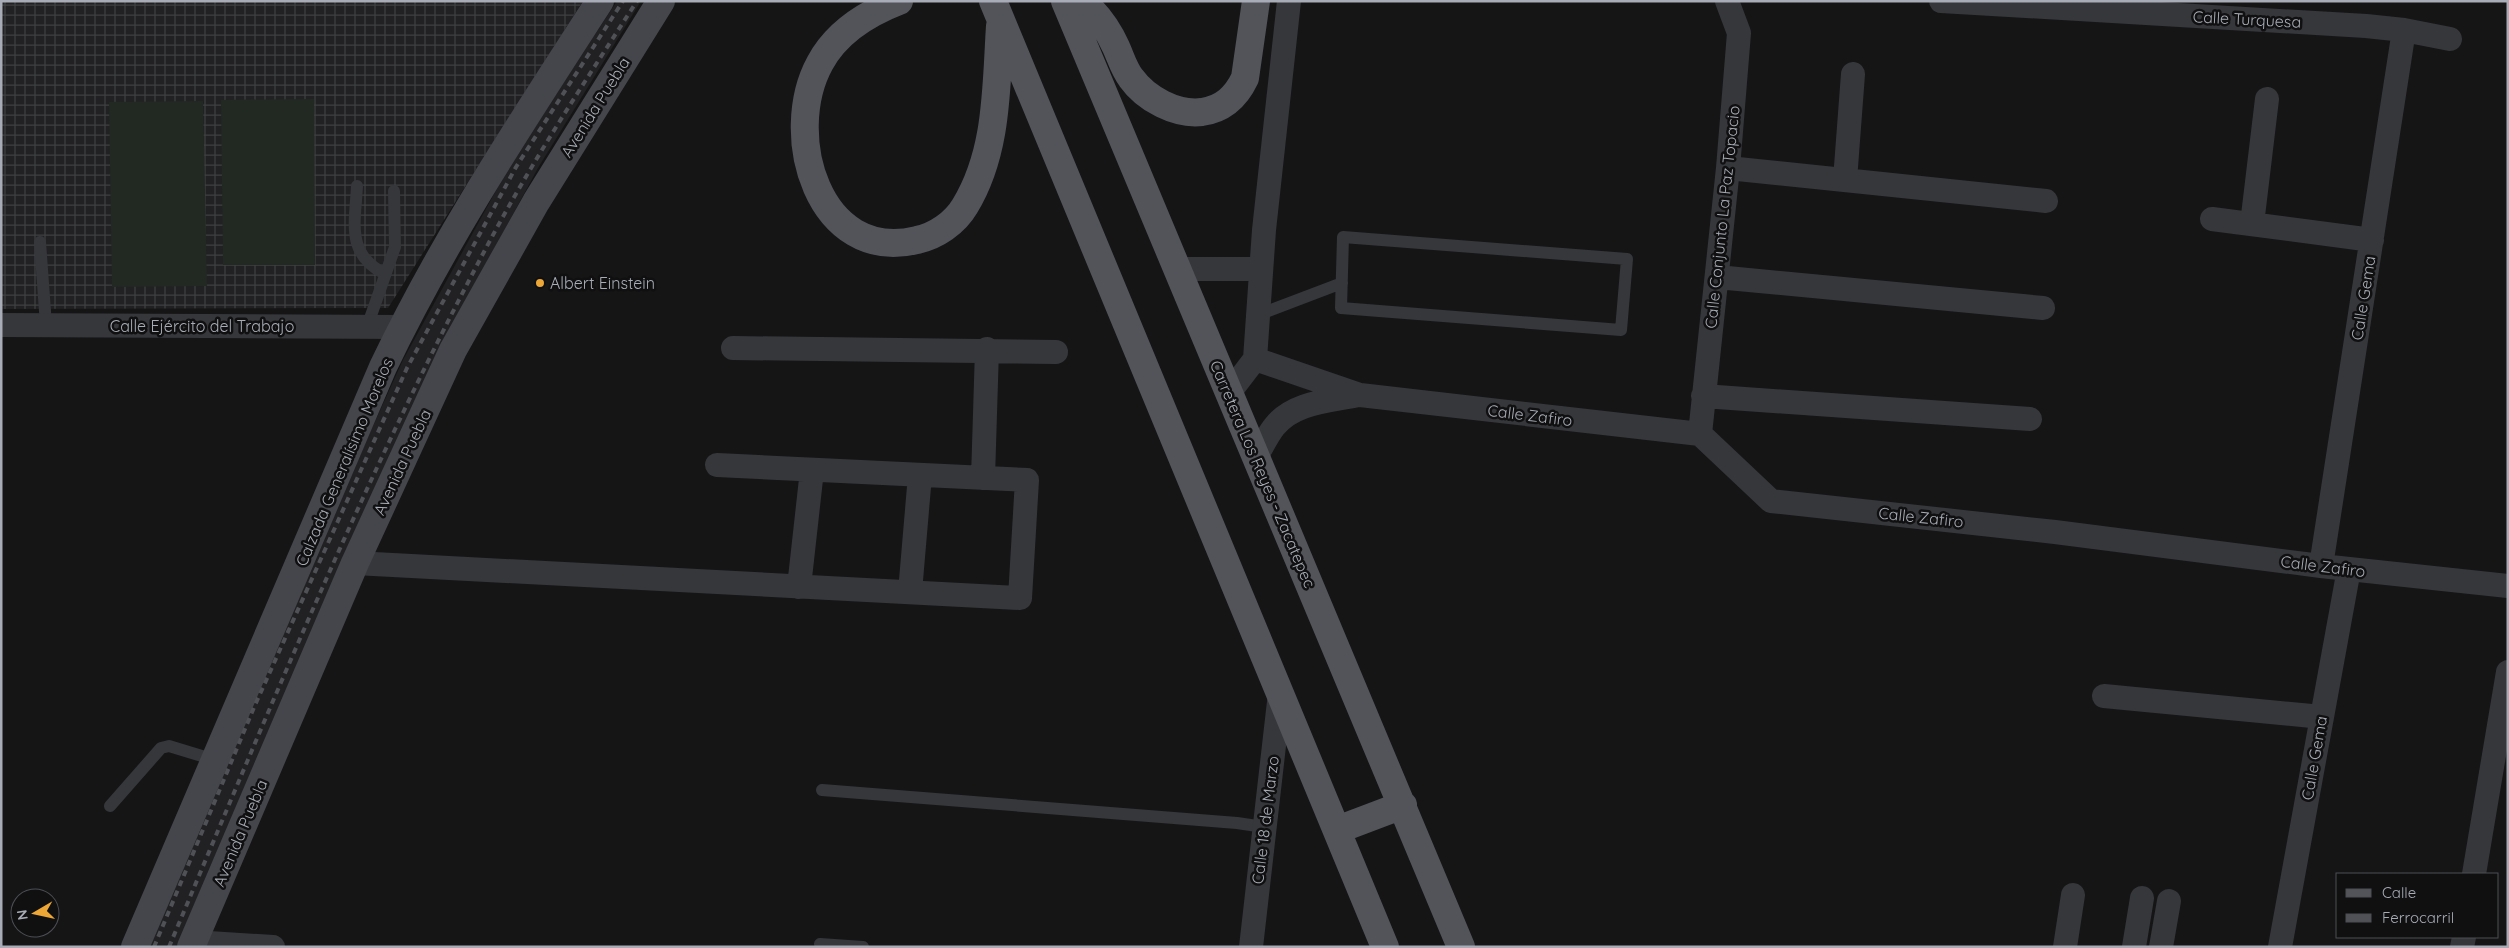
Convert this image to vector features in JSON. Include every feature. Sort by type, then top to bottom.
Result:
[{"type":"main road","name":"Calzada Generalísimo Morelos","points":[[135,947],[402,326],[502,153],[600,1]]},
{"type":"main road","name":"Avenida Puebla","points":[[192,944],[356,563],[453,350],[536,202],[661,1]]},
{"type":"main road","points":[[899,1],[869,15],[853,26],[828,50],[820,62],[810,89],[804,126],[807,160],[812,177],[828,206],[837,217],[857,234],[883,242],[909,242],[927,237],[950,224],[965,207],[980,176],[991,138],[997,10]]},
{"type":"main road","name":"Carretera Los Reyes - Zacatepec","points":[[1065,1],[1461,947]]},
{"type":"main road","points":[[1082,1],[1095,12],[1103,23],[1125,70],[1137,85],[1163,104],[1184,112],[1195,112],[1221,106],[1234,96],[1240,88],[1245,78],[1256,1]]},
{"type":"main road","points":[[997,10],[1385,947]]},
{"type":"main road","points":[[1336,830],[1403,805]]},
{"type":"street","points":[[1229,393],[1255,359],[1261,269],[1289,1]]},
{"type":"street","name":"Calle Conjunto La Paz Topacio","points":[[1700,434],[1740,33],[1727,1]]},
{"type":"street","name":"Calle Turquesa","points":[[1940,1],[2038,4],[2404,30],[2450,39]]},
{"type":"street","name":"Calle Gema","points":[[2321,566],[2404,30]]},
{"type":"street","points":[[1845,180],[1853,74]]},
{"type":"street","points":[[2252,224],[2267,99]]},
{"type":"street","points":[[1728,168],[2046,201]]},
{"type":"street","points":[[2212,219],[2372,240]]},
{"type":"street","points":[[1177,269],[1261,269]]},
{"type":"street","points":[[1717,278],[2043,308]]},
{"type":"street","name":"Calle Ejército del Trabajo","points":[[1,325],[402,326]]},
{"type":"street","points":[[733,348],[1056,352]]},
{"type":"street","points":[[983,478],[988,350]]},
{"type":"street","name":"Calle Zafiro","points":[[1255,359],[1360,395],[1700,434],[1771,501],[2055,532],[2321,566],[2508,586]]},
{"type":"street","name":"Calle Zafiro","points":[[1256,457],[1274,426],[1290,412],[1302,407],[1360,395]]},
{"type":"street","points":[[1704,396],[2030,419]]},
{"type":"street","points":[[356,563],[1020,598],[1028,480],[717,465]]},
{"type":"street","points":[[799,587],[812,470]]},
{"type":"street","points":[[910,592],[920,475]]},
{"type":"street","name":"Calle Gema","points":[[2280,947],[2349,569]]},
{"type":"street","points":[[2474,873],[2508,672]]},
{"type":"street","name":"Calle 18 de Marzo","points":[[1251,947],[1280,693]]},
{"type":"street","points":[[2104,696],[2322,717]]},
{"type":"street","points":[[2066,947],[2073,895]]},
{"type":"street","points":[[2134,947],[2142,898]]},
{"type":"street","points":[[2161,947],[2169,901]]},
{"type":"street","points":[[192,944],[273,947]]},
{"type":"lane","points":[[357,186],[354,241],[369,266],[385,274]]},
{"type":"lane","points":[[367,326],[394,248],[394,191]]},
{"type":"lane","points":[[1344,237],[1628,259],[1620,330],[1341,308],[1342,283],[1344,237]]},
{"type":"lane","points":[[40,242],[46,325]]},
{"type":"lane","points":[[1258,315],[1342,283]]},
{"type":"lane","points":[[110,806],[160,748],[170,746],[215,760]]},
{"type":"lane","points":[[822,790],[1237,823],[1264,828]]},
{"type":"lane","points":[[820,944],[863,947]]},
{"type":"shaded area","points":[[1,1],[583,1],[388,308],[1,309]]},
{"type":"shaded area","points":[[617,1],[641,1],[538,168],[458,316],[207,874],[177,947],[147,947],[403,360],[515,156]]},
{"type":"shaded area","points":[[314,99],[315,265],[223,265],[221,100]]},
{"type":"shaded area","points":[[203,101],[207,286],[112,287],[109,102]]},
{"type":"railway","points":[[154,947],[255,705],[407,368],[516,167],[623,1]]},
{"type":"railway","points":[[169,947],[319,595],[358,508],[441,335],[520,186],[637,1]]},
{"type":"place","name":"Albert Einstein","points":[[540,283]]}]
